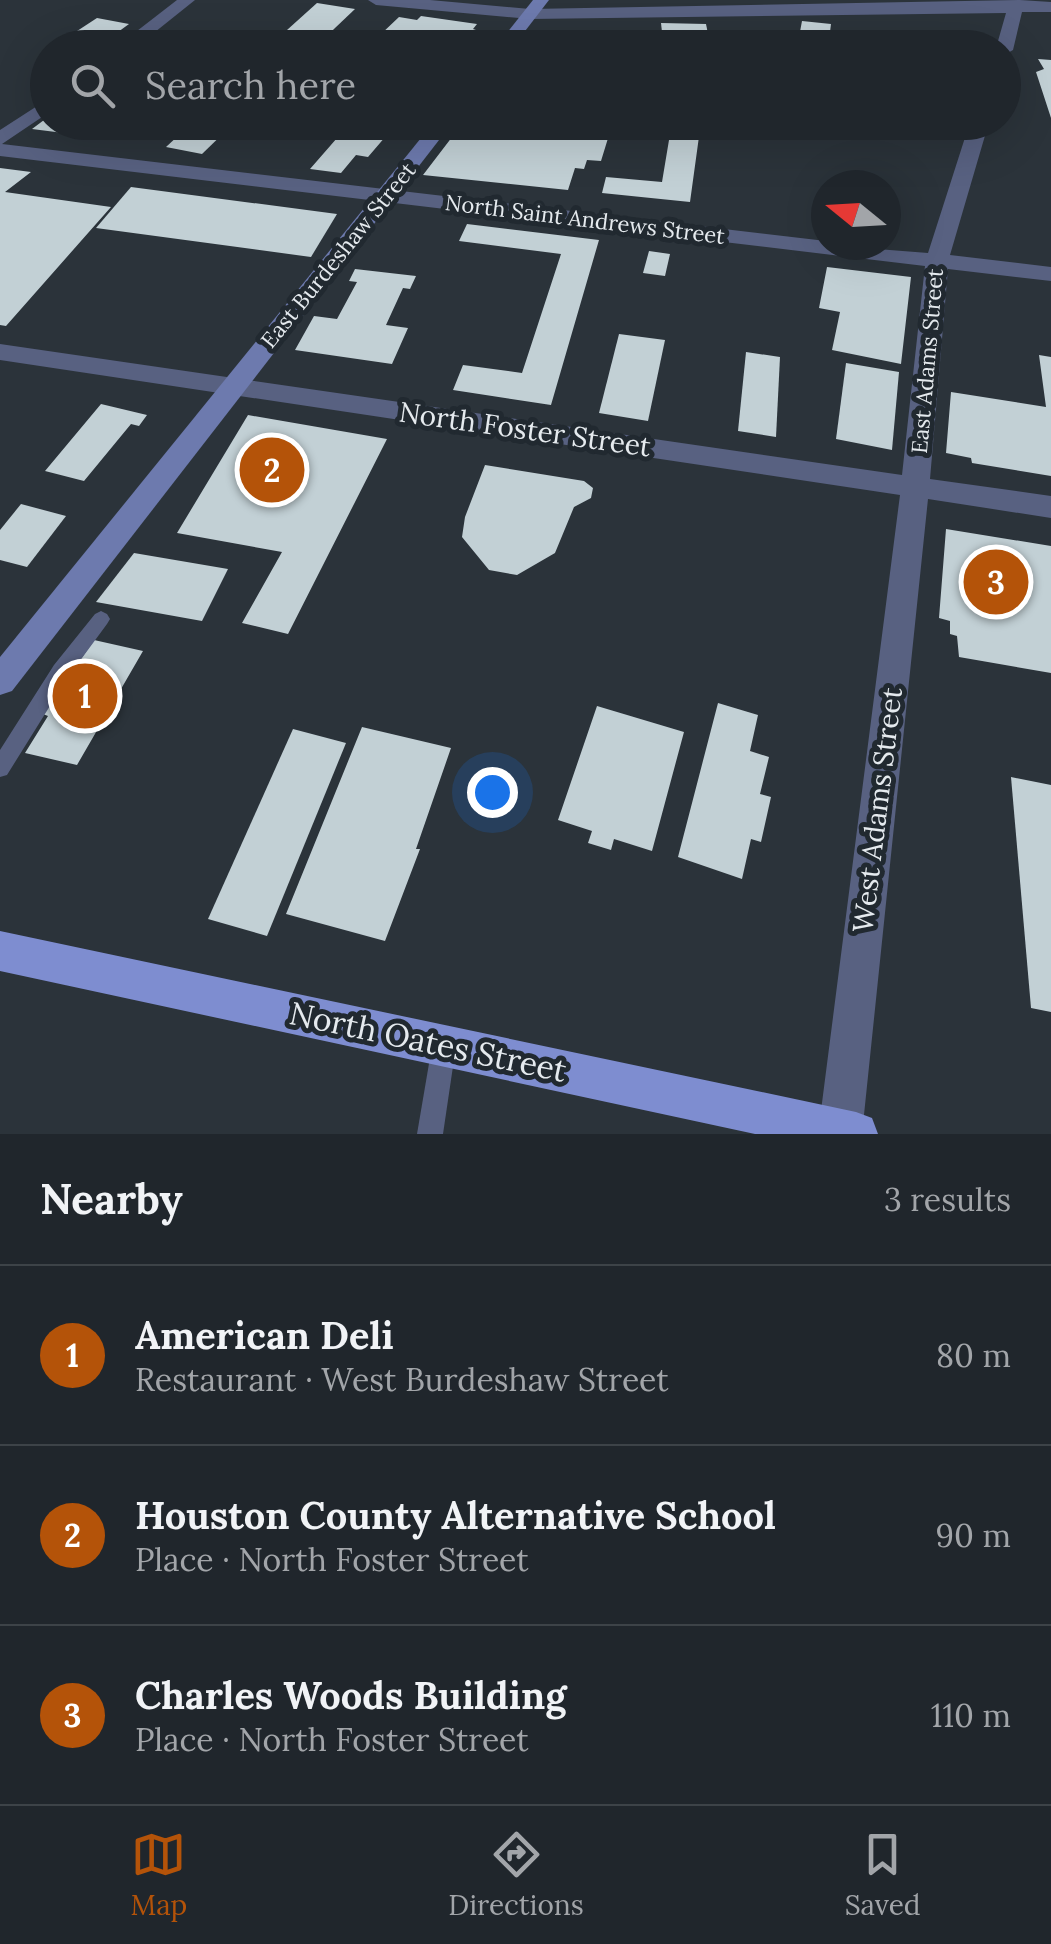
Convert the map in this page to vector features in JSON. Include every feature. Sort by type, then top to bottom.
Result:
[{"type":"main road","name":"North Oates Street","points":[[0,951],[845,1133]]},
{"type":"street","points":[[147,30],[187,0]]},
{"type":"street","points":[[376,0],[536,7],[1012,4],[1051,8]]},
{"type":"street","points":[[1011,30],[1015,18],[1012,4]]},
{"type":"street","points":[[517,30],[536,7]]},
{"type":"street","points":[[0,139],[30,117]]},
{"type":"street","name":"East Burdeshaw Street","points":[[0,680],[430,140]]},
{"type":"street","name":"East Adams Street","points":[[915,486],[936,260],[974,140]]},
{"type":"street","name":"North Saint Andrews Street","points":[[0,150],[1051,274]]},
{"type":"street","name":"North Foster Street","points":[[0,352],[1051,507]]},
{"type":"street","name":"West Adams Street","points":[[845,1133],[915,486]]},
{"type":"lane","points":[[0,768],[61,672],[102,619]]},
{"type":"lane","points":[[430,1134],[444,1046]]},
{"type":"building","points":[[317,3],[355,9],[333,30],[287,30]]},
{"type":"building","points":[[421,16],[477,24],[473,29],[476,30],[385,30],[399,17],[417,20]]},
{"type":"building","points":[[97,18],[129,24],[121,30],[79,30]]},
{"type":"building","points":[[802,21],[831,24],[830,30],[800,30]]},
{"type":"building","points":[[661,23],[706,24],[707,30],[662,30]]},
{"type":"building","points":[[1038,59],[1051,60],[1051,118],[1036,72],[1044,69]]},
{"type":"building","points":[[174,140],[216,140],[202,154],[166,147]]},
{"type":"building","points":[[335,140],[383,140],[368,157],[356,155],[341,173],[310,169]]},
{"type":"building","points":[[450,140],[607,140],[601,161],[587,160],[584,169],[575,168],[568,190],[423,175]]},
{"type":"building","points":[[669,140],[699,140],[690,202],[602,193],[606,177],[662,182]]},
{"type":"building","points":[[0,168],[31,172],[5,192],[111,207],[6,326],[0,325]]},
{"type":"building","points":[[131,187],[337,214],[311,257],[96,228]]},
{"type":"building","points":[[467,224],[599,240],[551,405],[453,390],[463,365],[522,373],[561,254],[459,241]]},
{"type":"building","points":[[649,251],[670,254],[665,276],[643,273]]},
{"type":"building","points":[[827,267],[911,277],[901,364],[832,350],[840,312],[819,308]]},
{"type":"building","points":[[355,269],[416,276],[410,289],[403,288],[386,325],[408,328],[392,364],[295,350],[314,316],[337,319],[357,282],[349,281]]},
{"type":"building","points":[[619,334],[665,340],[648,421],[599,413]]},
{"type":"building","points":[[746,352],[780,357],[776,437],[738,431]]},
{"type":"building","points":[[1039,355],[1051,357],[1051,476],[972,463],[971,458],[946,453],[951,392],[1046,407]]},
{"type":"building","points":[[846,363],[899,372],[892,450],[836,439]]},
{"type":"building","points":[[101,404],[147,415],[139,426],[131,424],[84,481],[45,471]]},
{"type":"building","points":[[248,415],[387,439],[288,634],[242,623],[282,552],[177,533]]},
{"type":"building","points":[[485,465],[584,481],[593,488],[591,498],[574,507],[555,553],[517,575],[489,570],[462,537],[465,517]]},
{"type":"building","points":[[21,504],[66,516],[27,567],[0,560],[0,530]]},
{"type":"building","points":[[946,529],[1051,546],[1051,673],[959,657],[957,636],[950,634],[950,621],[939,618]]},
{"type":"building","points":[[134,553],[228,569],[202,621],[96,602]]},
{"type":"building","points":[[94,640],[143,651],[77,765],[25,753],[48,716],[43,714]]},
{"type":"building","points":[[718,703],[758,715],[750,751],[769,757],[760,794],[771,797],[761,842],[751,839],[742,879],[678,857]]},
{"type":"building","points":[[597,706],[684,732],[652,851],[614,839],[611,850],[588,843],[592,831],[558,820]]},
{"type":"building","points":[[362,727],[451,748],[416,849],[420,849],[385,941],[286,914]]},
{"type":"building","points":[[293,729],[346,743],[267,936],[208,919]]},
{"type":"building","points":[[1011,777],[1051,785],[1051,1012],[1031,1008]]},
{"type":"place","name":"Houston County Alternative School","points":[[272,470]]},
{"type":"place","name":"Charles Woods Building","points":[[996,582]]},
{"type":"place","name":"American Deli","points":[[85,696]]}]
